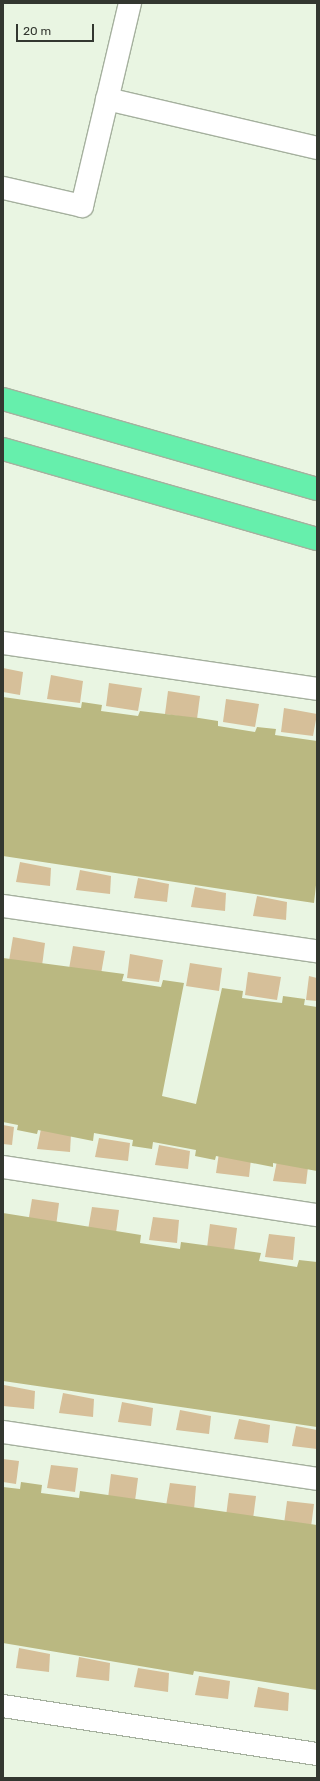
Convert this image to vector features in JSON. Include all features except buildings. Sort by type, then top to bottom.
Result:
[{"type":"highway","points":[[3,399],[317,489]]},
{"type":"highway","points":[[3,449],[317,539]]},
{"type":"street","points":[[3,188],[82,206],[130,3]]},
{"type":"street","points":[[107,99],[317,148]]},
{"type":"street","points":[[3,643],[317,689]]},
{"type":"street","points":[[3,906],[317,951]]},
{"type":"street","points":[[3,1167],[317,1215]]},
{"type":"street","points":[[3,1432],[317,1479]]},
{"type":"street","points":[[3,1706],[317,1754]]},
{"type":"shaded area","points":[[3,668],[23,672],[20,695],[3,692]]},
{"type":"shaded area","points":[[51,675],[83,681],[80,703],[47,699]]},
{"type":"shaded area","points":[[109,683],[142,688],[138,711],[106,706]]},
{"type":"shaded area","points":[[168,691],[200,696],[197,719],[165,714]]},
{"type":"shaded area","points":[[226,699],[259,704],[255,727],[223,722]]},
{"type":"shaded area","points":[[284,708],[317,714],[313,736],[281,732]]},
{"type":"shaded area","points":[[20,862],[51,868],[50,886],[16,882]]},
{"type":"shaded area","points":[[80,870],[111,876],[110,894],[76,890]]},
{"type":"shaded area","points":[[138,878],[169,884],[167,902],[134,898]]},
{"type":"shaded area","points":[[195,887],[226,893],[225,911],[191,907]]},
{"type":"shaded area","points":[[257,896],[287,902],[286,920],[253,916]]},
{"type":"shaded area","points":[[13,937],[45,943],[42,966],[9,961]]},
{"type":"shaded area","points":[[73,946],[105,951],[101,974],[69,969]]},
{"type":"shaded area","points":[[130,954],[163,960],[159,982],[127,978]]},
{"type":"shaded area","points":[[190,963],[222,968],[219,991],[186,986]]},
{"type":"shaded area","points":[[248,972],[281,977],[277,1000],[245,995]]},
{"type":"shaded area","points":[[309,976],[317,978],[317,1001],[306,1000]]},
{"type":"shaded area","points":[[3,1125],[14,1127],[12,1145],[3,1144]]},
{"type":"shaded area","points":[[41,1129],[71,1134],[70,1152],[37,1149]]},
{"type":"shaded area","points":[[99,1138],[130,1143],[128,1161],[95,1157]]},
{"type":"shaded area","points":[[159,1145],[190,1151],[188,1169],[155,1165]]},
{"type":"shaded area","points":[[219,1153],[251,1159],[249,1177],[216,1173]]},
{"type":"shaded area","points":[[277,1161],[308,1167],[306,1184],[273,1181]]},
{"type":"shaded area","points":[[32,1199],[59,1203],[56,1226],[28,1223]]},
{"type":"shaded area","points":[[92,1207],[119,1210],[116,1233],[88,1230]]},
{"type":"shaded area","points":[[153,1217],[179,1220],[177,1243],[149,1240]]},
{"type":"shaded area","points":[[210,1224],[237,1228],[234,1251],[207,1248]]},
{"type":"shaded area","points":[[269,1234],[295,1237],[293,1260],[265,1257]]},
{"type":"shaded area","points":[[4,1385],[35,1391],[34,1409],[3,1406]]},
{"type":"shaded area","points":[[63,1393],[94,1399],[93,1417],[59,1413]]},
{"type":"shaded area","points":[[122,1402],[153,1408],[151,1426],[118,1422]]},
{"type":"shaded area","points":[[180,1410],[211,1416],[209,1434],[176,1430]]},
{"type":"shaded area","points":[[239,1419],[270,1425],[268,1443],[234,1439]]},
{"type":"shaded area","points":[[296,1426],[317,1430],[317,1449],[292,1446]]},
{"type":"shaded area","points":[[3,1459],[19,1461],[16,1484],[3,1482]]},
{"type":"shaded area","points":[[51,1465],[78,1468],[75,1492],[47,1488]]},
{"type":"shaded area","points":[[111,1474],[138,1478],[135,1501],[108,1498]]},
{"type":"shaded area","points":[[170,1483],[196,1486],[194,1510],[166,1506]]},
{"type":"shaded area","points":[[229,1493],[256,1496],[253,1519],[226,1516]]},
{"type":"shaded area","points":[[287,1501],[314,1504],[311,1527],[284,1524]]},
{"type":"shaded area","points":[[19,1648],[50,1654],[49,1672],[16,1668]]},
{"type":"shaded area","points":[[79,1657],[110,1663],[109,1681],[76,1677]]},
{"type":"shaded area","points":[[138,1668],[169,1673],[168,1692],[134,1687]]},
{"type":"shaded area","points":[[199,1676],[230,1681],[228,1699],[195,1695]]},
{"type":"shaded area","points":[[258,1687],[289,1693],[288,1711],[254,1707]]}]
